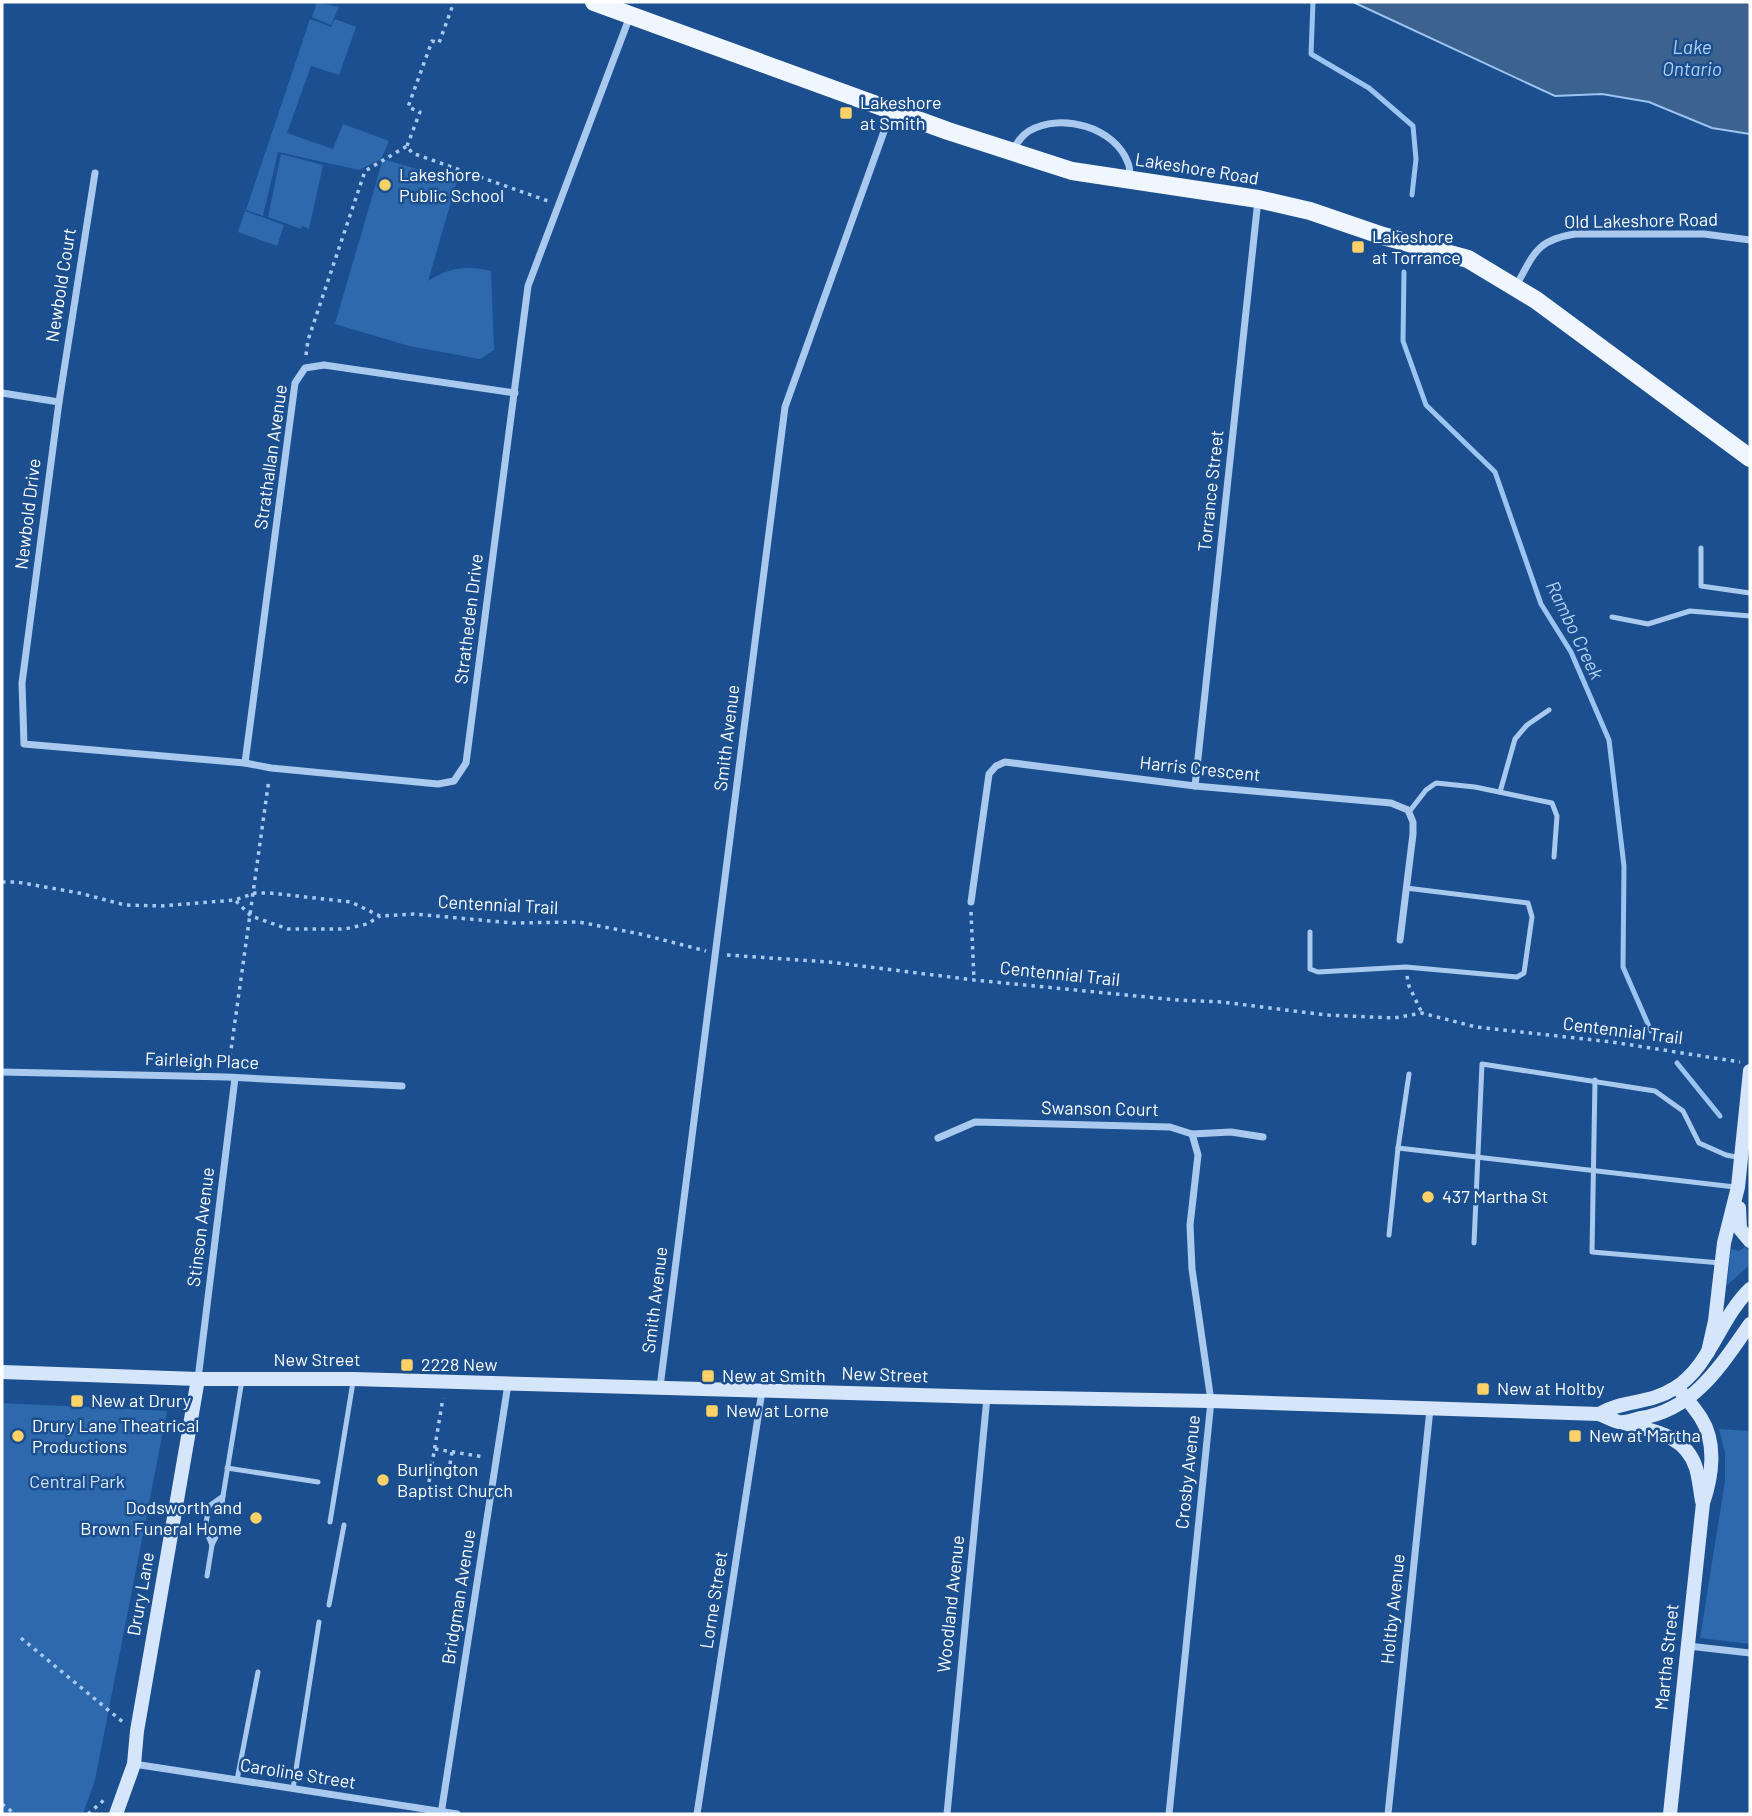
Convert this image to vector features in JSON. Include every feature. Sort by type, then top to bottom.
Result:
[{"type":"main road","name":"Lakeshore Road","points":[[594,2],[1011,153],[1072,171],[1258,199],[1310,211],[1383,236],[1468,259],[1516,287],[1750,458]]},
{"type":"main road","points":[[1708,1352],[1724,1242],[1738,1187],[1747,1101],[1744,1066]]},
{"type":"main road","points":[[1738,1187],[1740,1229],[1750,1241]]},
{"type":"main road","points":[[1703,1503],[1711,1482],[1711,1454],[1705,1426],[1677,1387],[1693,1374],[1730,1312],[1750,1289]]},
{"type":"main road","points":[[1620,1422],[1649,1417],[1687,1400],[1712,1376],[1750,1324]]},
{"type":"main road","name":"New Street","points":[[2,1372],[198,1380],[354,1379],[1599,1413],[1620,1422],[1668,1435],[1681,1443],[1696,1469],[1703,1503]]},
{"type":"main road","name":"Drury Lane","points":[[116,1814],[134,1764],[137,1731],[198,1380]]},
{"type":"main road","name":"New Street","points":[[1599,1413],[1616,1404],[1658,1397],[1677,1387]]},
{"type":"main road","name":"Martha Street","points":[[1670,1814],[1703,1503]]},
{"type":"street","name":"Stratheden Drive","points":[[23,714],[24,744],[244,763],[438,784],[454,781],[466,763],[528,286],[631,16]]},
{"type":"street","name":"Smith Avenue","points":[[660,1387],[785,407],[892,109]]},
{"type":"street","points":[[1011,153],[1021,137],[1031,129],[1068,123],[1086,127],[1102,133],[1116,144],[1129,163],[1130,180]]},
{"type":"street","name":"Newbold Court","points":[[59,402],[95,173]]},
{"type":"street","name":"Torrance Street","points":[[1195,786],[1258,199]]},
{"type":"street","name":"Old Lakeshore Road","points":[[1516,287],[1536,249],[1555,237],[1575,234],[1704,234],[1750,240]]},
{"type":"street","name":"Strathallan Avenue","points":[[244,763],[295,383],[305,368],[324,365],[515,393]]},
{"type":"street","points":[[2,393],[59,402]]},
{"type":"street","name":"Newbold Drive","points":[[23,714],[22,683],[59,402]]},
{"type":"street","name":"Harris Crescent","points":[[971,902],[986,785],[989,774],[996,766],[1005,762],[1195,786],[1391,803],[1409,812]]},
{"type":"street","points":[[1400,940],[1413,834],[1413,822],[1409,812]]},
{"type":"street","name":"Fairleigh Place","points":[[2,1072],[235,1078],[402,1086]]},
{"type":"street","name":"Stinson Avenue","points":[[198,1380],[235,1078]]},
{"type":"street","name":"Swanson Court","points":[[938,1138],[975,1122],[1170,1126],[1192,1134],[1231,1132],[1263,1137]]},
{"type":"street","name":"Crosby Avenue","points":[[1170,1814],[1211,1401],[1192,1269],[1190,1225],[1198,1155],[1192,1134]]},
{"type":"street","name":"Bridgman Avenue","points":[[441,1813],[508,1384]]},
{"type":"street","name":"Lorne Street","points":[[696,1814],[762,1390]]},
{"type":"street","name":"Woodland Avenue","points":[[947,1814],[988,1397]]},
{"type":"street","name":"Holtby Avenue","points":[[1388,1814],[1430,1408]]},
{"type":"street","points":[[1688,1646],[1750,1653]]},
{"type":"street","name":"Caroline Street","points":[[134,1764],[457,1814]]},
{"type":"lane","points":[[1701,548],[1701,586],[1750,593]]},
{"type":"lane","points":[[1612,617],[1648,624],[1690,611],[1750,616]]},
{"type":"lane","points":[[1500,792],[1515,739],[1527,725],[1549,710]]},
{"type":"lane","points":[[1409,812],[1426,790],[1436,783],[1552,803],[1557,816],[1554,857]]},
{"type":"lane","points":[[1310,932],[1310,969],[1318,972],[1406,967],[1517,977],[1524,973],[1532,917],[1528,903],[1406,888]]},
{"type":"lane","points":[[1474,1243],[1482,1064],[1655,1091],[1682,1111],[1699,1143],[1726,1154],[1742,1151]]},
{"type":"lane","points":[[1389,1235],[1409,1074]]},
{"type":"lane","points":[[1595,1080],[1592,1252],[1722,1263]]},
{"type":"lane","points":[[1398,1149],[1738,1187]]},
{"type":"lane","points":[[221,1513],[242,1379]]},
{"type":"lane","points":[[330,1522],[354,1379]]},
{"type":"lane","points":[[228,1468],[318,1482]]},
{"type":"lane","points":[[212,1545],[205,1529],[209,1506],[223,1496]]},
{"type":"lane","points":[[329,1605],[344,1525]]},
{"type":"lane","points":[[207,1576],[212,1545],[220,1529]]},
{"type":"lane","points":[[293,1789],[319,1622]]},
{"type":"lane","points":[[237,1780],[258,1672]]},
{"type":"path","points":[[305,368],[308,340],[365,171],[407,146],[420,112],[408,107],[432,41],[439,43],[454,2]]},
{"type":"path","points":[[407,146],[412,153],[558,204]]},
{"type":"path","points":[[235,1078],[230,1057],[271,768]]},
{"type":"path","name":"Centennial Trail","points":[[2,882],[17,881],[79,892],[125,905],[162,906],[236,900],[255,893],[270,892],[351,902],[380,916]]},
{"type":"path","name":"Centennial Trail","points":[[236,900],[250,916],[288,929],[356,927],[380,916],[414,914],[513,923],[579,922],[640,934],[715,954],[829,962],[974,980],[1222,1002],[1326,1015],[1394,1018],[1422,1013],[1476,1027],[1612,1042],[1744,1066]]},
{"type":"path","points":[[971,902],[974,980]]},
{"type":"path","points":[[429,1482],[445,1382]]},
{"type":"path","points":[[435,1449],[496,1459]]},
{"type":"path","points":[[450,1464],[452,1452]]},
{"type":"path","points":[[21,1637],[116,1717],[137,1731]]},
{"type":"path","points":[[2,1804],[15,1814]]},
{"type":"green space","points":[[317,2],[339,7],[331,25],[312,17]]},
{"type":"green space","points":[[310,19],[331,27],[335,19],[356,27],[339,75],[311,66],[287,133],[333,149],[343,124],[389,141],[381,159],[359,170],[278,152],[263,216],[246,210]]},
{"type":"green space","points":[[281,154],[323,165],[309,229],[302,226],[301,229],[268,217]]},
{"type":"green space","points":[[383,159],[457,181],[428,281],[458,269],[491,271],[494,350],[480,359],[409,346],[335,324]]},
{"type":"green space","points":[[245,211],[284,225],[277,246],[238,232]]},
{"type":"green space","points":[[1745,1247],[1750,1250],[1750,1265],[1727,1285],[1731,1249],[1739,1251]]},
{"type":"green space","name":"Central Park","points":[[2,1403],[167,1411],[95,1780],[83,1814],[2,1814]]},
{"type":"green space","points":[[1719,1429],[1750,1431],[1750,1644],[1700,1638],[1725,1481],[1725,1453]]},
{"type":"water","name":"Lake Ontario","points":[[1353,2],[1750,2],[1750,134],[1712,128],[1649,102],[1602,94],[1555,96]]},
{"type":"waterway","points":[[1313,2],[1311,54],[1369,88],[1413,126],[1416,159],[1412,195]]},
{"type":"waterway","name":"Rambo Creek","points":[[1404,272],[1403,341],[1426,405],[1495,472],[1541,604],[1571,652],[1609,740],[1624,866],[1623,967],[1651,1031]]},
{"type":"waterway","name":"Rambo Creek","points":[[1677,1063],[1720,1116]]},
{"type":"place","name":"Lakeshore at Smith","points":[[846,113]]},
{"type":"place","name":"Lakeshore Public School","points":[[385,185]]},
{"type":"place","name":"Lakeshore at Torrance","points":[[1358,247]]},
{"type":"place","name":"437 Martha St","points":[[1428,1197]]},
{"type":"place","name":"2228 New","points":[[407,1365]]},
{"type":"place","name":"New at Smith","points":[[708,1376]]},
{"type":"place","name":"New at Holtby","points":[[1483,1389]]},
{"type":"place","name":"New at Drury","points":[[77,1401]]},
{"type":"place","name":"New at Lorne","points":[[712,1411]]},
{"type":"place","name":"Drury Lane Theatrical Productions","points":[[18,1436]]},
{"type":"place","name":"New at Martha","points":[[1575,1436]]},
{"type":"place","name":"Burlington Baptist Church","points":[[383,1480]]},
{"type":"place","name":"Dodsworth and Brown Funeral Home","points":[[256,1518]]}]
